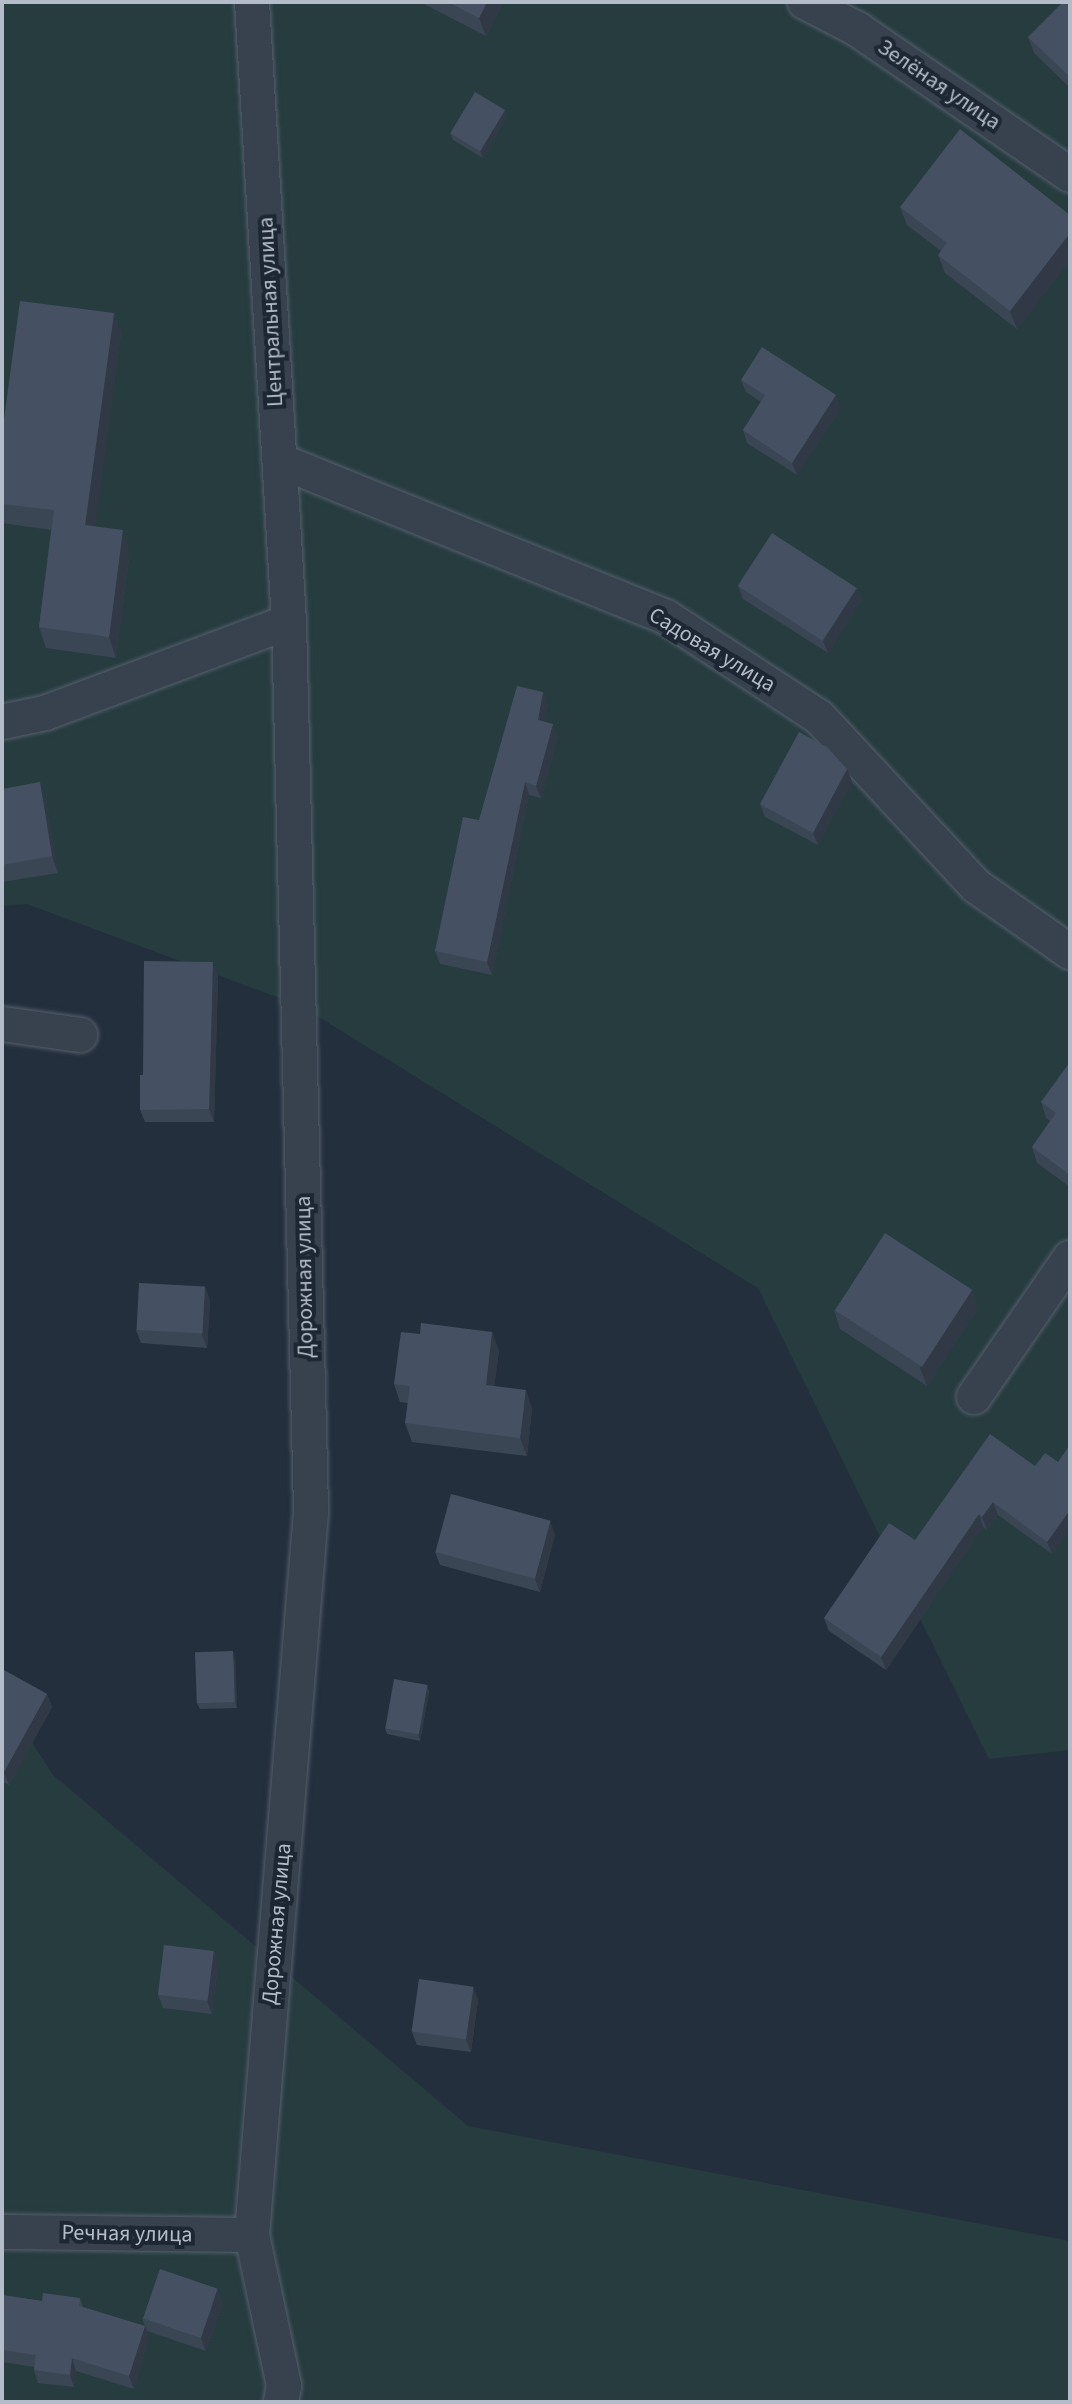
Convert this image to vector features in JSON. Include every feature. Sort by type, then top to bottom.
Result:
[{"type":"street","name":"Центральная улица","points":[[252,2],[289,622]]},
{"type":"street","name":"Зелёная улица","points":[[805,2],[857,29],[1070,175]]},
{"type":"street","name":"Садовая улица","points":[[280,461],[666,617],[819,717],[976,886],[1070,952]]},
{"type":"street","points":[[2,722],[45,713],[289,622]]},
{"type":"street","name":"Дорожная улица","points":[[281,2402],[284,2386],[252,2235],[311,1512],[289,622]]},
{"type":"street","points":[[2,1024],[80,1035]]},
{"type":"street","points":[[974,1397],[1070,1258]]},
{"type":"street","name":"Речная улица","points":[[2,2232],[252,2235]]},
{"type":"green space","points":[[2,2],[1070,2],[1070,1750],[989,1759],[758,1288],[301,1006],[27,904],[2,906]]},
{"type":"green space","points":[[2,1695],[53,1775],[468,2126],[1070,2241],[1070,2402],[2,2402]]},
{"type":"building","points":[[448,2],[487,2],[479,18]]},
{"type":"building","points":[[1063,2],[1070,2],[1070,77],[1028,37]]},
{"type":"building","points":[[475,92],[505,110],[480,151],[450,133]]},
{"type":"building","points":[[960,129],[1070,215],[1070,233],[1010,311],[938,255],[947,243],[900,207]]},
{"type":"building","points":[[20,301],[114,313],[85,525],[123,530],[109,637],[39,627],[54,510],[2,504],[2,418]]},
{"type":"building","points":[[762,347],[836,395],[792,463],[743,430],[765,395],[741,380]]},
{"type":"building","points":[[772,533],[857,588],[822,641],[738,586]]},
{"type":"building","points":[[517,686],[543,692],[538,720],[553,724],[536,786],[525,782],[487,962],[435,951],[463,817],[479,820]]},
{"type":"building","points":[[799,732],[827,747],[847,769],[813,833],[760,804]]},
{"type":"building","points":[[40,782],[52,856],[2,865],[2,789]]},
{"type":"building","points":[[144,961],[213,962],[209,1109],[140,1110]]},
{"type":"building","points":[[1070,1062],[1070,1175],[1032,1147],[1056,1113],[1041,1102]]},
{"type":"building","points":[[885,1233],[972,1290],[922,1367],[835,1310]]},
{"type":"building","points":[[139,1283],[205,1286],[202,1333],[137,1330]]},
{"type":"building","points":[[421,1323],[492,1332],[486,1385],[526,1390],[520,1438],[405,1423],[410,1386],[394,1384],[401,1332],[420,1334]]},
{"type":"building","points":[[990,1434],[1035,1466],[1045,1453],[1058,1462],[1070,1445],[1070,1510],[1047,1542],[993,1502],[982,1517],[979,1514],[881,1657],[824,1618],[889,1523],[915,1540]]},
{"type":"building","points":[[451,1494],[550,1521],[535,1579],[435,1552]]},
{"type":"building","points":[[233,1651],[235,1702],[197,1703],[195,1652]]},
{"type":"building","points":[[2,1669],[47,1694],[4,1772],[2,1771]]},
{"type":"building","points":[[394,1679],[427,1685],[419,1734],[385,1728]]},
{"type":"building","points":[[164,1945],[214,1951],[208,2001],[158,1995]]},
{"type":"building","points":[[419,1979],[473,1987],[466,2039],[412,2031]]},
{"type":"building","points":[[160,2269],[218,2289],[201,2338],[143,2318]]},
{"type":"building","points":[[43,2293],[80,2298],[79,2306],[145,2326],[129,2376],[72,2358],[70,2375],[34,2370],[36,2355],[2,2350],[2,2295],[42,2301]]}]
